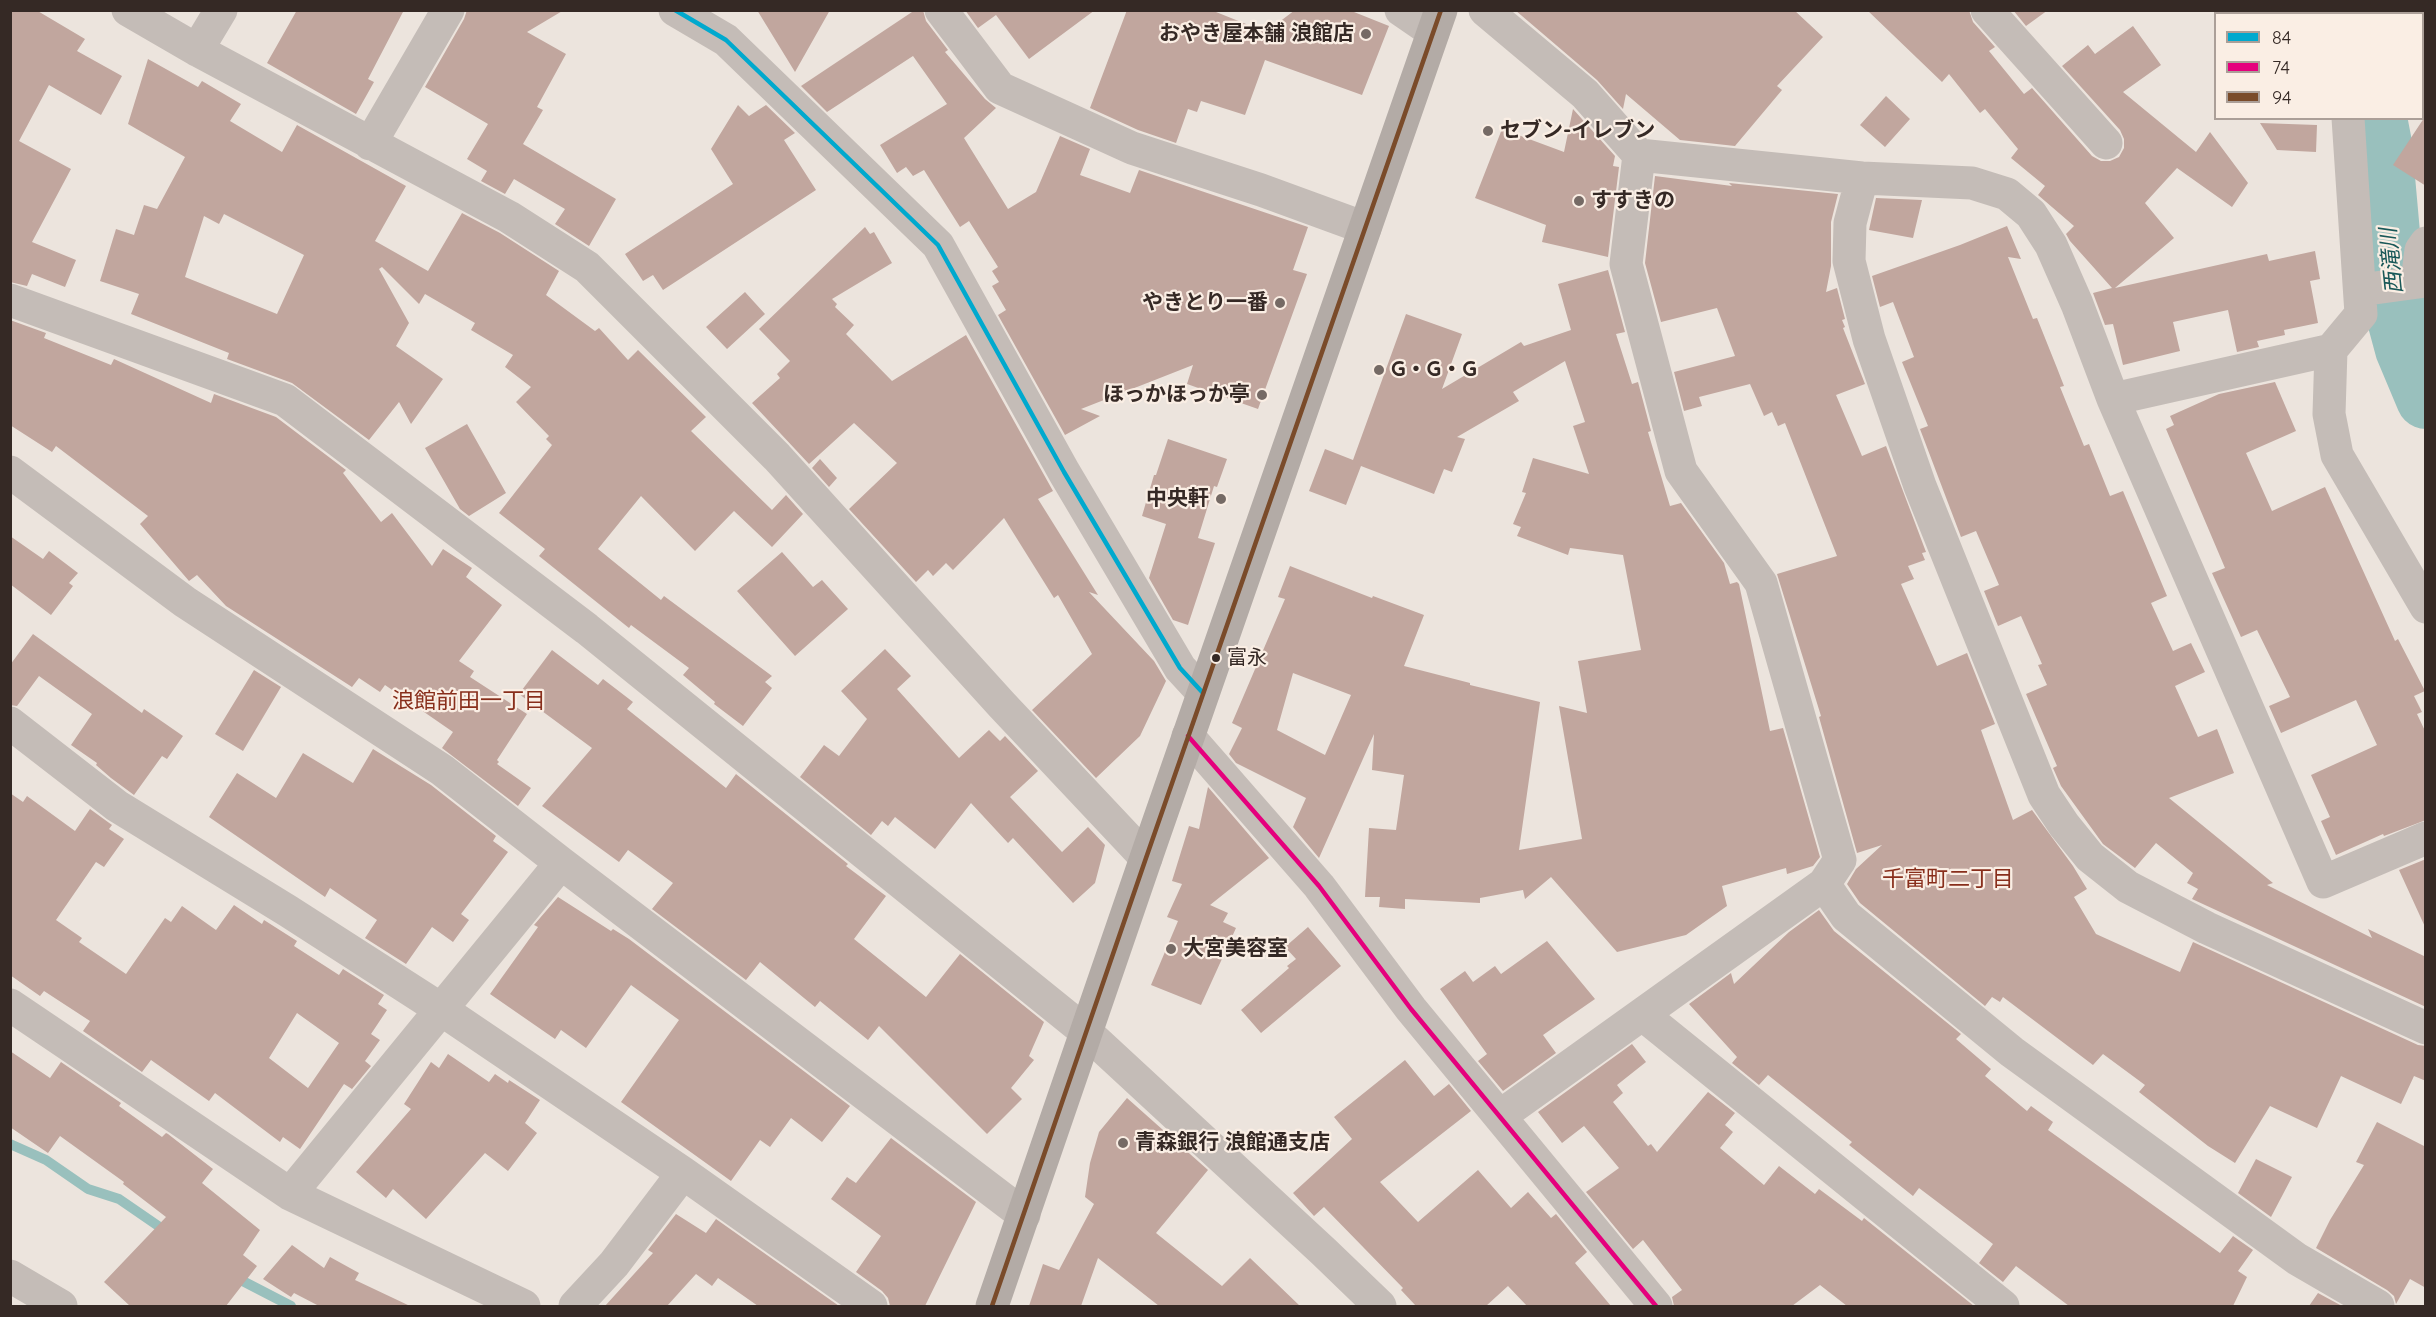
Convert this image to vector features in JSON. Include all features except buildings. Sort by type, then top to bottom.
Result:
[{"type":"main road","points":[[993,1306],[1188,736],[1437,21]]},
{"type":"street","points":[[128,10],[197,50],[509,218],[587,267],[777,457],[1002,705],[1146,858]]},
{"type":"street","points":[[197,50],[221,10]]},
{"type":"street","points":[[370,144],[448,10]]},
{"type":"street","points":[[675,10],[726,40],[938,244],[1064,472],[1180,668],[1203,693]]},
{"type":"street","points":[[941,10],[1000,88],[1132,148],[1261,190],[1365,228]]},
{"type":"street","points":[[1401,10],[1437,21]]},
{"type":"street","points":[[1485,10],[1585,94],[1639,155],[1862,178],[1972,183],[2007,194],[2031,214],[2056,255],[2113,399],[2323,882],[2426,838]]},
{"type":"street","points":[[1987,10],[2106,143]]},
{"type":"street","points":[[2349,120],[2399,284]]},
{"type":"street","points":[[1500,1116],[1824,884],[1840,860],[1761,583],[1681,471],[1626,264],[1639,155]]},
{"type":"street","points":[[1862,178],[1850,223],[1849,261],[1869,339],[1920,486],[2044,795],[2064,825],[2090,857],[2128,887],[2207,928],[2426,1028]]},
{"type":"street","points":[[2113,399],[2331,350],[2361,314],[2399,284],[2426,243]]},
{"type":"street","points":[[10,300],[285,400],[587,629],[1086,1032],[1380,1306]]},
{"type":"street","points":[[2331,350],[2329,414],[2337,455],[2426,607]]},
{"type":"street","points":[[10,472],[185,602],[442,770],[1024,1215]]},
{"type":"street","points":[[10,723],[117,806],[288,911],[442,1010],[683,1173],[871,1306]]},
{"type":"street","points":[[1188,736],[1319,886],[1411,1009],[1656,1306]]},
{"type":"street","points":[[290,1194],[561,863]]},
{"type":"street","points":[[1824,884],[1846,916],[2012,1052],[2297,1259],[2378,1306]]},
{"type":"street","points":[[10,1005],[290,1194],[524,1306]]},
{"type":"street","points":[[1643,1015],[2003,1306]]},
{"type":"street","points":[[575,1306],[614,1264],[683,1173]]},
{"type":"street","points":[[10,1276],[61,1306]]},
{"type":"waterway","name":"西滝川","points":[[2377,120],[2382,144],[2398,323],[2405,349],[2426,399]]},
{"type":"waterway","points":[[10,1144],[46,1160],[88,1189],[119,1199],[167,1232]]},
{"type":"waterway","points":[[233,1276],[291,1306]]},
{"type":"transit line","name":"84","points":[[675,10],[726,40],[938,245],[1064,472],[1180,668],[1203,693]]},
{"type":"transit line","name":"94","points":[[992,1306],[1441,10]]},
{"type":"transit line","name":"74","points":[[1188,736],[1319,886],[1411,1009],[1656,1306]]},
{"type":"place","name":"おやき屋本舗 浪館店","points":[[1366,34]]},
{"type":"place","name":"セブン-イレブン","points":[[1488,131]]},
{"type":"place","name":"すすきの","points":[[1579,201]]},
{"type":"place","name":"やきとり一番","points":[[1280,303]]},
{"type":"place","name":"G・G・G","points":[[1379,370]]},
{"type":"place","name":"ほっかほっか亭","points":[[1262,395]]},
{"type":"place","name":"中央軒","points":[[1221,499]]},
{"type":"place","name":"富永","points":[[1216,658]]},
{"type":"place","name":"大宮美容室","points":[[1171,949]]},
{"type":"place","name":"青森銀行 浪館通支店","points":[[1123,1143]]},
{"type":"district","name":"浪館前田一丁目","points":[[469,701]]},
{"type":"district","name":"千富町二丁目","points":[[1948,879]]}]
